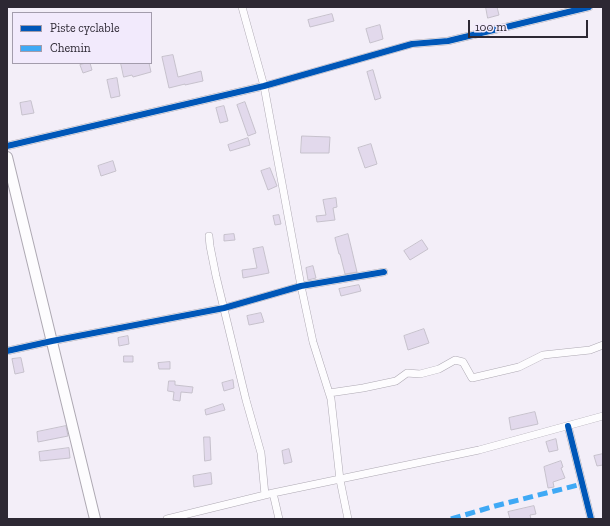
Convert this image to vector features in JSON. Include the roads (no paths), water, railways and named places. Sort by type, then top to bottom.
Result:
[{"type":"street","points":[[242,7],[264,86],[301,286],[314,342],[331,399],[340,480],[348,519]]},
{"type":"street","points":[[7,146],[264,86],[412,44],[448,41],[570,9],[589,7]]},
{"type":"street","points":[[7,157],[95,519]]},
{"type":"street","points":[[209,236],[216,276],[246,400],[261,453],[265,495]]},
{"type":"street","points":[[7,351],[224,308],[301,286],[384,272]]},
{"type":"street","points":[[329,392],[362,388],[396,381],[407,373],[420,374],[439,369],[455,360],[463,362],[472,378],[519,367],[543,355],[590,350],[603,345]]},
{"type":"street","points":[[168,519],[273,493],[479,450],[603,416]]},
{"type":"street","points":[[568,426],[590,519]]},
{"type":"street","points":[[273,493],[279,519]]}]
